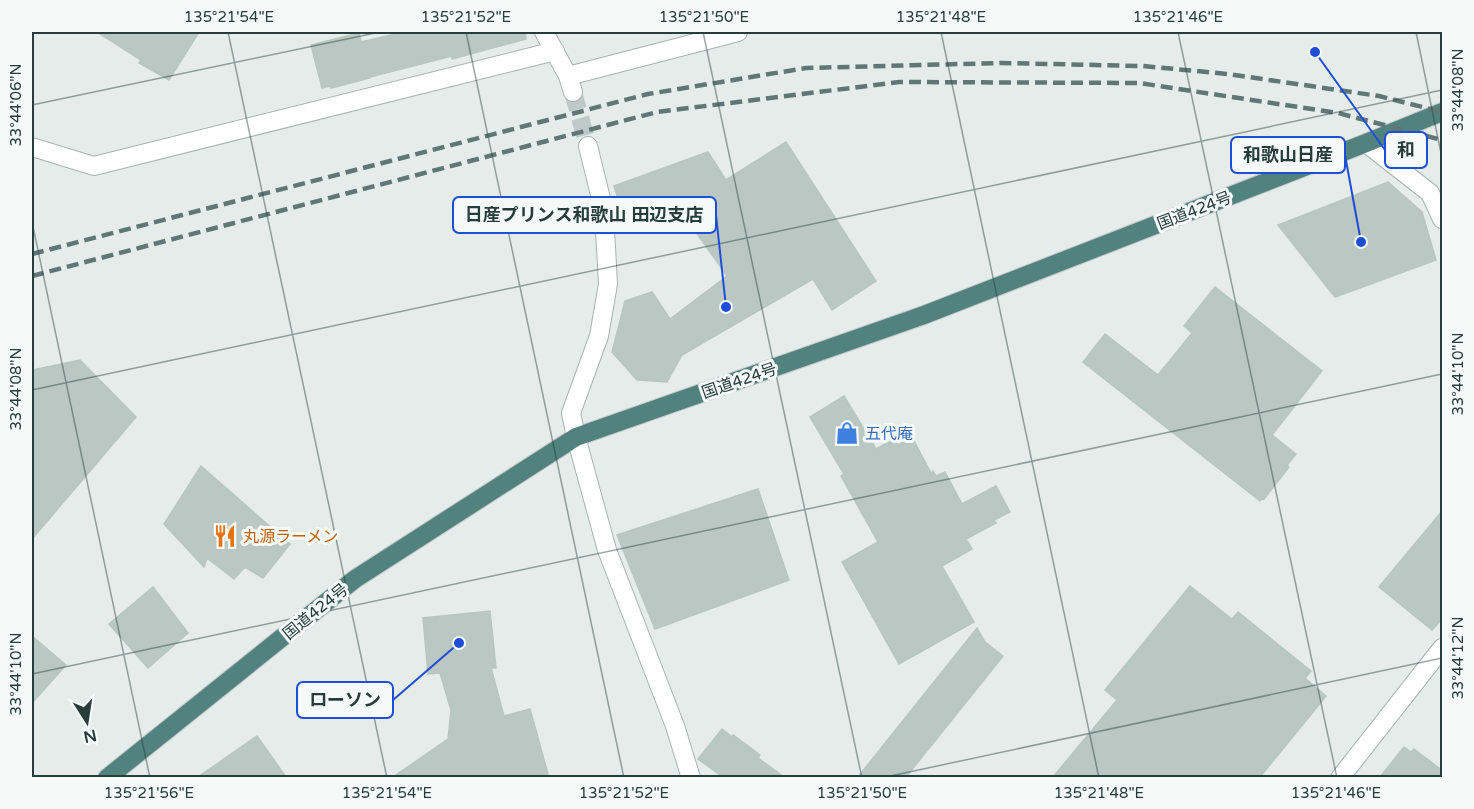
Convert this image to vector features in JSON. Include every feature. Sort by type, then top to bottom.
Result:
[{"type":"highway","name":"国道424号","points":[[107,777],[356,579],[576,437],[924,315],[1443,112]]},
{"type":"street","points":[[544,32],[570,84],[738,32]]},
{"type":"street","points":[[32,147],[94,166],[555,51]]},
{"type":"street","points":[[1366,144],[1430,194],[1443,219]]},
{"type":"street","points":[[588,146],[604,211],[608,284],[600,336],[571,413],[607,550],[675,726],[691,777]]},
{"type":"street","points":[[1341,777],[1443,648]]},
{"type":"building","points":[[97,32],[199,32],[169,80],[139,63],[141,60]]},
{"type":"building","points":[[404,32],[525,32],[526,39],[452,59],[452,56],[331,88],[330,86],[322,88],[311,45],[359,33],[361,42]]},
{"type":"building","points":[[786,142],[876,281],[832,310],[813,279],[682,355],[667,382],[637,380],[612,352],[625,301],[652,292],[670,319],[727,276],[679,208],[624,218],[614,186],[708,152],[726,180]]},
{"type":"building","points":[[1388,182],[1422,212],[1436,260],[1335,297],[1278,225]]},
{"type":"building","points":[[1215,287],[1322,371],[1272,435],[1296,454],[1287,465],[1289,467],[1260,501],[1083,362],[1105,334],[1158,375],[1192,333],[1184,326]]},
{"type":"building","points":[[80,360],[136,417],[32,539],[32,370]]},
{"type":"building","points":[[844,396],[876,449],[904,434],[909,441],[913,439],[931,473],[933,471],[936,476],[945,472],[962,504],[996,486],[1010,512],[994,520],[996,523],[966,539],[972,549],[942,566],[974,622],[899,664],[842,562],[878,542],[841,476],[844,474],[810,417]]},
{"type":"building","points":[[201,466],[290,544],[263,578],[245,567],[234,579],[207,558],[204,567],[164,524]]},
{"type":"building","points":[[758,489],[789,580],[655,629],[617,535]]},
{"type":"building","points":[[1443,510],[1443,618],[1432,630],[1379,587]]},
{"type":"building","points":[[1190,586],[1232,619],[1238,612],[1311,671],[1305,678],[1326,696],[1260,777],[1053,777],[1117,700],[1105,690]]},
{"type":"building","points":[[153,587],[188,633],[148,668],[109,624]]},
{"type":"building","points":[[490,611],[496,668],[491,668],[504,716],[530,709],[548,774],[534,777],[393,777],[448,739],[451,710],[440,673],[428,674],[423,618]]},
{"type":"building","points":[[977,628],[985,642],[1003,656],[906,777],[858,777]]},
{"type":"building","points":[[32,636],[66,665],[32,703]]},
{"type":"building","points":[[722,729],[760,755],[758,758],[784,777],[723,777],[698,759]]},
{"type":"building","points":[[257,736],[286,777],[198,777]]},
{"type":"building","points":[[1404,747],[1411,752],[1414,749],[1443,771],[1443,777],[1380,777]]},
{"type":"tunnel","points":[[573,92],[588,146]]},
{"type":"railway","points":[[32,254],[648,94],[806,68],[1000,63],[1143,66],[1228,74],[1379,96],[1442,112]]},
{"type":"railway","points":[[32,276],[657,112],[899,82],[1139,83],[1338,113],[1442,140]]},
{"type":"place","name":"和","points":[[1315,52]]},
{"type":"place","name":"和歌山日産","points":[[1361,242]]},
{"type":"place","name":"日産プリンス和歌山 田辺支店","points":[[726,307]]},
{"type":"place","name":"五代庵","points":[[847,433]]},
{"type":"place","name":"丸源ラーメン","points":[[225,536]]},
{"type":"place","name":"ローソン","points":[[459,643]]}]
